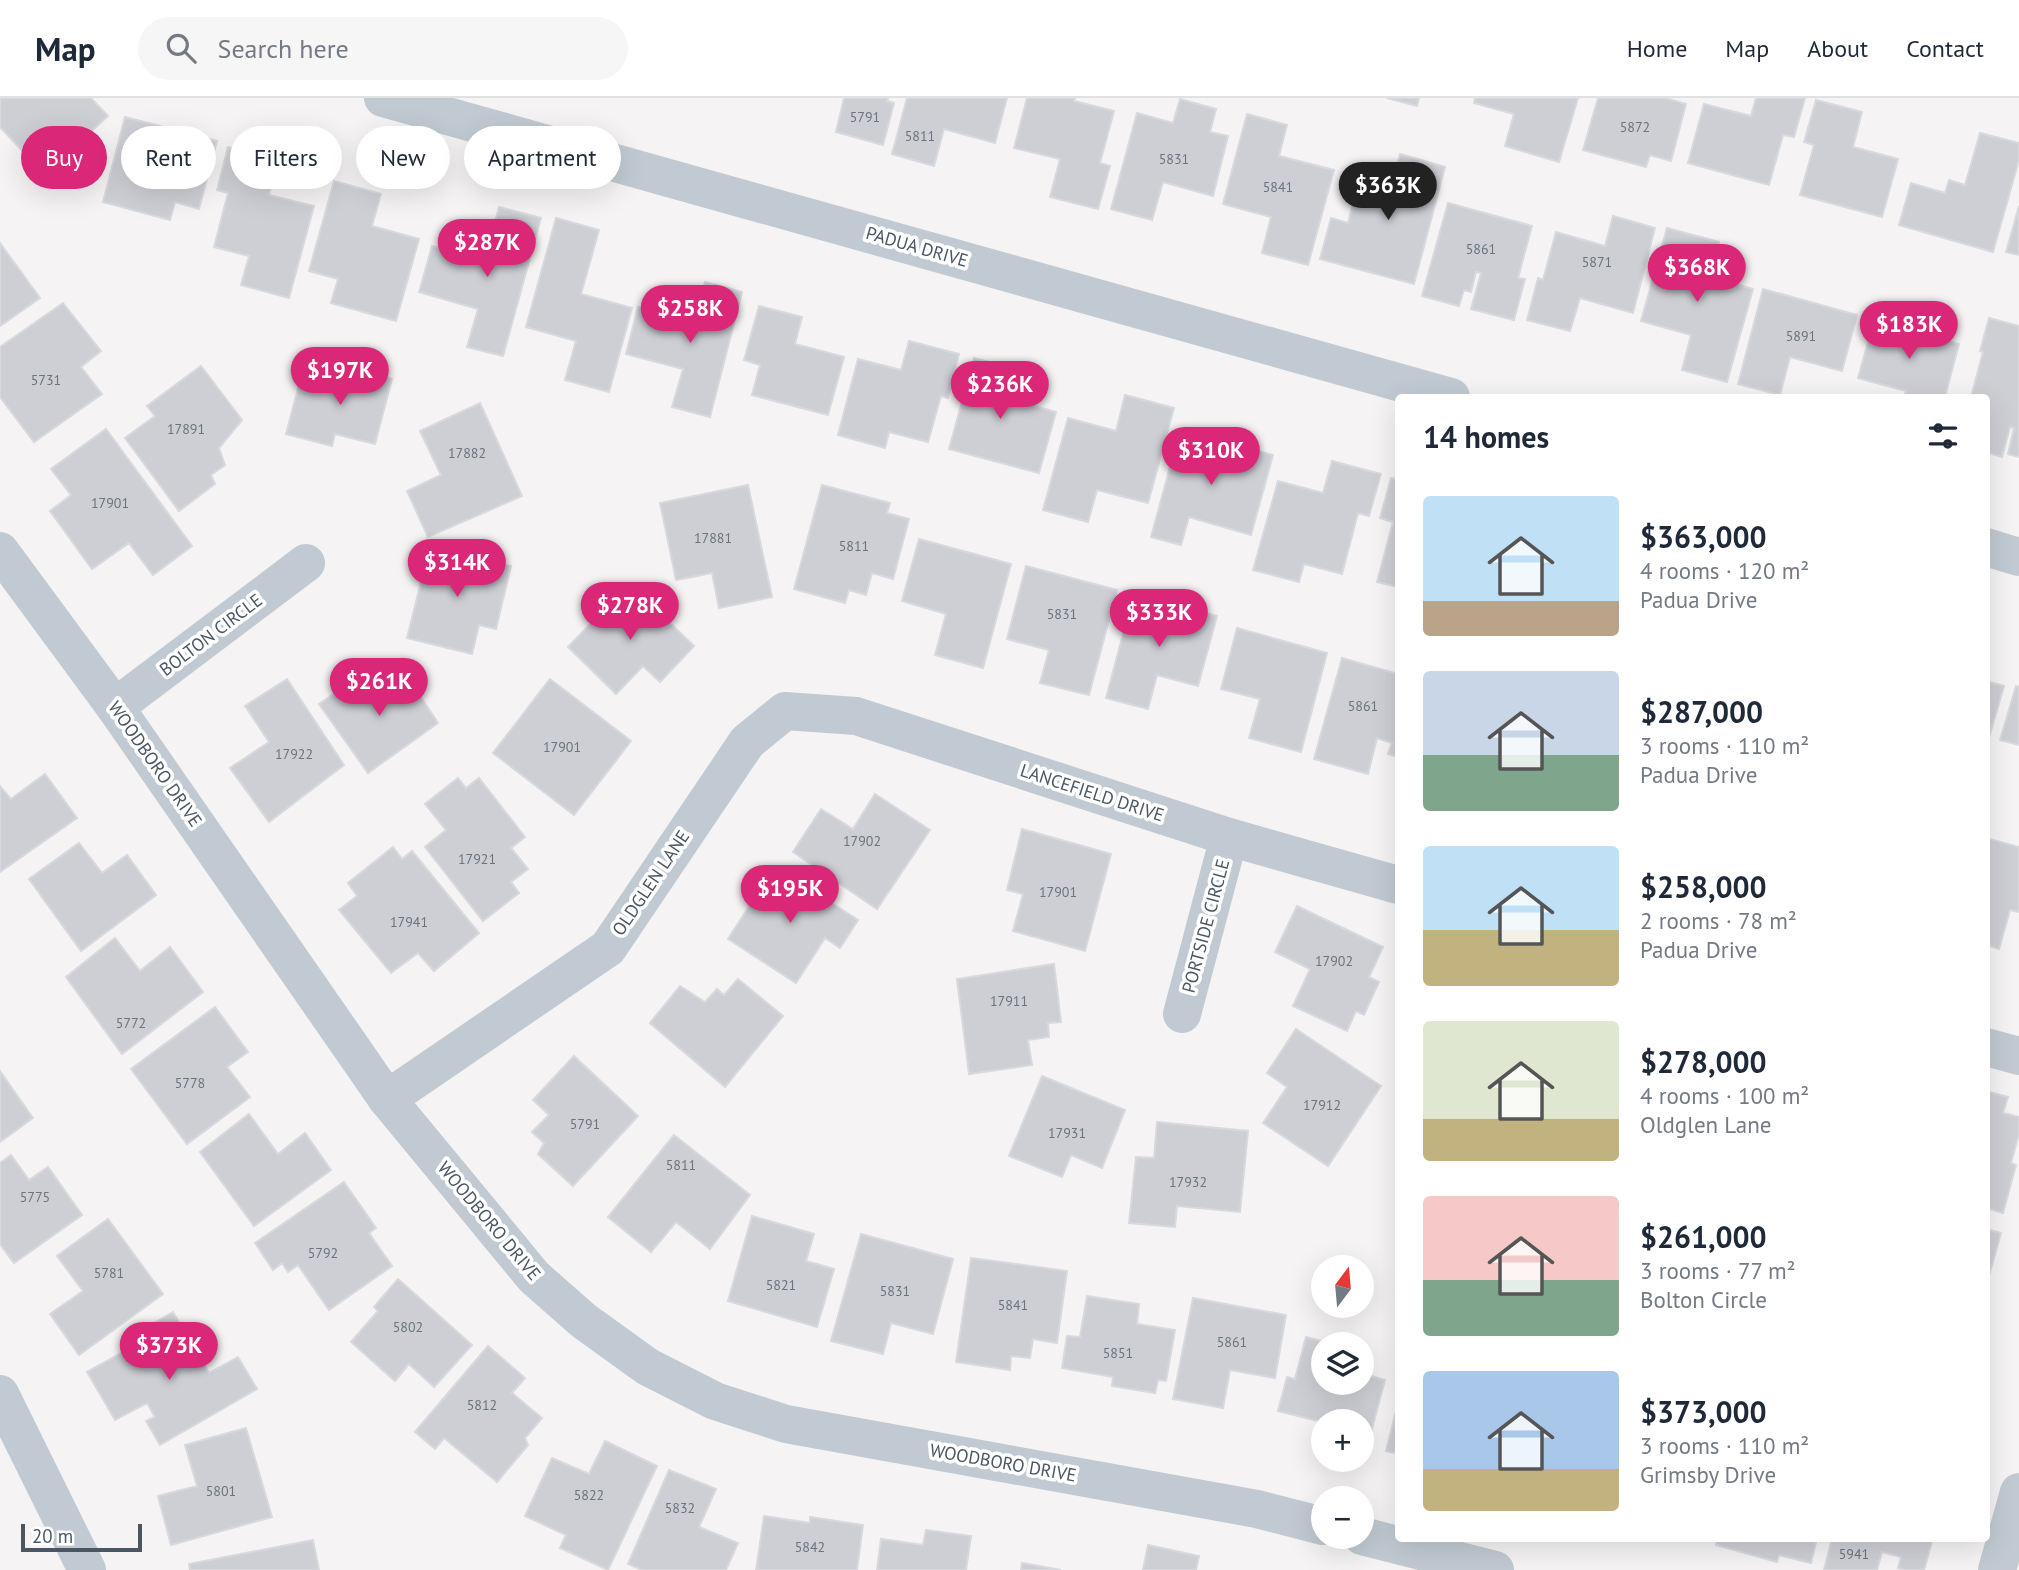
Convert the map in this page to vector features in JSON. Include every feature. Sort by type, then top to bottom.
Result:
[{"type":"street","name":"PADUA DRIVE","points":[[383,98],[489,112],[1441,394]]},
{"type":"street","points":[[1990,548],[2019,557]]},
{"type":"street","name":"WOODBORO DRIVE","points":[[0,551],[116,707],[387,1099],[534,1277],[584,1321],[648,1367],[715,1401],[786,1424],[1257,1509],[1311,1523]]},
{"type":"street","name":"BOLTON CIRCLE","points":[[116,707],[306,563]]},
{"type":"street","name":"OLDGLEN LANE","points":[[387,1099],[608,948],[747,741],[785,711]]},
{"type":"street","name":"LANCEFIELD DRIVE","points":[[785,711],[856,716],[1229,837],[1395,884]]},
{"type":"street","name":"PORTSIDE CIRCLE","points":[[1182,1014],[1229,837]]},
{"type":"street","points":[[1990,1048],[2019,1056]]},
{"type":"street","points":[[0,1394],[87,1570]]},
{"type":"street","points":[[1997,1570],[2019,1492]]},
{"type":"street","points":[[1374,1539],[1495,1570]]},
{"type":"building","points":[[0,98],[91,98],[108,116],[97,126],[21,126],[21,149],[0,127]]},
{"type":"building","points":[[844,98],[888,98],[887,101],[894,103],[883,145],[836,132]]},
{"type":"building","points":[[907,98],[1007,98],[995,143],[944,129],[934,166],[892,154]]},
{"type":"building","points":[[1027,98],[1075,98],[1074,101],[1114,111],[1100,163],[1110,166],[1098,209],[1050,197],[1060,159],[1014,148]]},
{"type":"building","points":[[1387,98],[1419,98],[1417,106]]},
{"type":"building","points":[[1475,98],[1578,98],[1559,162],[1505,146],[1514,114],[1474,103]]},
{"type":"building","points":[[1598,98],[1665,98],[1686,104],[1671,161],[1650,155],[1646,167],[1583,150]]},
{"type":"building","points":[[1756,98],[1805,98],[1794,137],[1783,135],[1769,185],[1688,163],[1704,104],[1751,116]]},
{"type":"building","points":[[1180,99],[1216,109],[1210,132],[1228,136],[1213,196],[1163,182],[1152,220],[1111,209],[1137,113],[1173,123]]},
{"type":"building","points":[[1816,100],[1862,112],[1853,147],[1898,159],[1882,217],[1800,195],[1814,145],[1804,142]]},
{"type":"building","points":[[1247,114],[1287,125],[1279,156],[1334,170],[1308,265],[1262,253],[1271,217],[1223,204]]},
{"type":"building","points":[[125,117],[160,126],[123,126]]},
{"type":"building","points":[[121,132],[121,189],[204,189],[199,209],[175,202],[170,220],[103,202]]},
{"type":"building","points":[[1980,133],[2019,143],[2019,160],[1993,252],[1899,225],[1911,183],[1945,193],[1949,180],[1965,185]]},
{"type":"building","points":[[228,147],[230,189],[271,189],[269,195],[314,206],[289,298],[241,285],[249,256],[214,247],[228,193],[217,190]]},
{"type":"building","points":[[1400,154],[1445,167],[1414,284],[1320,259],[1331,218],[1348,223],[1360,176],[1392,184]]},
{"type":"building","points":[[342,183],[381,194],[372,226],[419,239],[396,321],[331,303],[338,279],[309,271],[332,189],[342,189]]},
{"type":"building","points":[[1448,203],[1532,226],[1518,278],[1525,279],[1514,320],[1471,309],[1481,273],[1476,272],[1471,292],[1464,290],[1459,306],[1422,296]]},
{"type":"building","points":[[2019,206],[2019,255],[2006,252]]},
{"type":"building","points":[[499,207],[541,218],[503,356],[467,347],[478,309],[419,292],[432,246],[485,260]]},
{"type":"building","points":[[1613,216],[1655,228],[1633,313],[1580,298],[1570,331],[1527,320],[1538,278],[1543,280],[1556,232],[1605,246]]},
{"type":"building","points":[[556,218],[599,230],[581,294],[632,308],[609,392],[565,380],[576,341],[526,327]]},
{"type":"building","points":[[1667,228],[1719,242],[1709,277],[1753,289],[1727,382],[1682,370],[1691,335],[1641,321]]},
{"type":"building","points":[[0,243],[40,298],[0,326]]},
{"type":"building","points":[[705,282],[742,292],[710,417],[672,407],[683,369],[626,354],[638,307],[694,322]]},
{"type":"building","points":[[1763,289],[1857,315],[1842,371],[1790,357],[1780,394],[1738,384]]},
{"type":"building","points":[[63,303],[101,351],[81,367],[102,394],[34,442],[0,397],[0,347]]},
{"type":"building","points":[[759,306],[802,317],[795,344],[844,357],[828,415],[752,395],[760,365],[744,360]]},
{"type":"building","points":[[1989,318],[2019,326],[2019,457],[2008,454],[2014,428],[2010,427],[2002,457],[1990,453],[1990,394],[1972,394],[1983,352],[1980,351]]},
{"type":"building","points":[[1874,321],[1959,344],[1946,394],[1905,394],[1906,391],[1858,378]]},
{"type":"building","points":[[909,341],[959,354],[948,398],[941,396],[928,442],[889,432],[885,448],[838,435],[858,359],[901,370]]},
{"type":"building","points":[[974,358],[1015,369],[1007,399],[1056,412],[1039,473],[949,449]]},
{"type":"building","points":[[338,364],[392,379],[375,444],[335,434],[332,446],[286,434],[302,373],[333,382]]},
{"type":"building","points":[[201,366],[242,420],[219,448],[225,465],[211,475],[215,484],[179,511],[125,438],[155,416],[147,406]]},
{"type":"building","points":[[1125,395],[1174,408],[1148,503],[1097,490],[1088,522],[1043,510],[1068,418],[1116,431]]},
{"type":"building","points":[[480,403],[522,496],[428,537],[407,491],[441,475],[420,431]]},
{"type":"building","points":[[106,429],[192,546],[153,575],[129,543],[92,569],[50,511],[71,495],[51,469]]},
{"type":"building","points":[[1180,430],[1273,455],[1251,535],[1189,517],[1181,545],[1151,537]]},
{"type":"building","points":[[1332,461],[1381,474],[1369,516],[1358,513],[1342,574],[1304,564],[1299,582],[1253,570],[1278,481],[1323,493]]},
{"type":"building","points":[[1391,478],[1395,479],[1395,586],[1377,582],[1393,522],[1380,518]]},
{"type":"building","points":[[748,485],[772,597],[719,608],[712,573],[676,580],[660,503]]},
{"type":"building","points":[[822,485],[890,503],[887,513],[909,519],[893,579],[872,573],[866,595],[849,590],[845,603],[794,589]]},
{"type":"building","points":[[919,539],[1011,564],[983,668],[935,655],[946,614],[902,601]]},
{"type":"building","points":[[430,546],[511,566],[496,629],[479,625],[472,654],[407,638]]},
{"type":"building","points":[[1026,566],[1117,590],[1089,695],[1040,683],[1049,650],[1007,639]]},
{"type":"building","points":[[629,584],[694,646],[660,682],[643,666],[616,694],[568,647]]},
{"type":"building","points":[[1134,593],[1217,616],[1198,686],[1157,675],[1148,709],[1106,698]]},
{"type":"building","points":[[1237,628],[1327,653],[1301,752],[1249,738],[1260,699],[1221,689]]},
{"type":"building","points":[[1342,658],[1395,673],[1395,756],[1388,754],[1392,743],[1377,738],[1368,774],[1314,759]]},
{"type":"building","points":[[403,670],[438,723],[368,773],[319,704],[359,677],[371,695]]},
{"type":"building","points":[[287,679],[344,765],[269,822],[230,768],[269,742],[245,706]]},
{"type":"building","points":[[550,679],[631,741],[574,815],[493,753]]},
{"type":"building","points":[[1990,682],[2004,686],[1990,734]]},
{"type":"building","points":[[2016,686],[2019,687],[2019,745],[2000,740]]},
{"type":"building","points":[[45,774],[77,818],[0,872],[0,786],[11,799]]},
{"type":"building","points":[[458,778],[466,788],[479,778],[525,837],[511,848],[528,869],[511,882],[519,893],[483,921],[425,847],[446,830],[425,804]]},
{"type":"building","points":[[875,794],[930,830],[877,909],[793,852],[821,809],[853,829]]},
{"type":"building","points":[[1022,829],[1111,854],[1085,951],[1013,931],[1023,894],[1007,890]]},
{"type":"building","points":[[1990,839],[2019,847],[2019,912],[2010,910],[1999,949],[1990,946]]},
{"type":"building","points":[[79,843],[102,873],[127,855],[156,895],[81,951],[29,879]]},
{"type":"building","points":[[393,847],[402,859],[412,851],[479,933],[434,971],[418,953],[391,973],[339,910],[357,896],[348,883]]},
{"type":"building","points":[[775,866],[858,920],[840,948],[825,938],[796,983],[728,939]]},
{"type":"building","points":[[1297,906],[1383,947],[1369,977],[1379,982],[1364,1015],[1356,1011],[1347,1031],[1293,1006],[1310,969],[1275,952]]},
{"type":"building","points":[[115,938],[140,971],[170,947],[203,992],[122,1054],[66,977]]},
{"type":"building","points":[[1054,964],[1061,1022],[1048,1023],[1049,1037],[1028,1040],[1032,1065],[969,1074],[957,979]]},
{"type":"building","points":[[738,979],[783,1016],[725,1087],[650,1023],[680,986],[705,1002],[717,989],[724,995]]},
{"type":"building","points":[[215,1007],[248,1052],[227,1067],[250,1097],[187,1144],[131,1069]]},
{"type":"building","points":[[1296,1029],[1381,1086],[1328,1166],[1263,1123],[1287,1087],[1267,1073]]},
{"type":"building","points":[[574,1056],[638,1116],[573,1186],[538,1154],[544,1143],[532,1132],[549,1115],[533,1100]]},
{"type":"building","points":[[0,1071],[33,1118],[0,1142]]},
{"type":"building","points":[[1042,1076],[1125,1110],[1102,1168],[1071,1155],[1062,1177],[1009,1156]]},
{"type":"building","points":[[1990,1092],[2008,1097],[2003,1113],[2019,1117],[2019,1134],[2011,1163],[2016,1165],[2003,1213],[1990,1209]]},
{"type":"building","points":[[249,1114],[278,1154],[305,1133],[331,1170],[254,1226],[200,1152]]},
{"type":"building","points":[[1157,1122],[1248,1131],[1240,1212],[1177,1206],[1175,1227],[1129,1223],[1136,1157],[1154,1158]]},
{"type":"building","points":[[674,1135],[750,1195],[710,1249],[676,1222],[651,1252],[608,1217]]},
{"type":"building","points":[[11,1155],[29,1180],[48,1167],[82,1215],[14,1263],[0,1244],[0,1163]]},
{"type":"building","points":[[344,1182],[376,1228],[369,1233],[392,1266],[329,1310],[298,1265],[288,1272],[282,1263],[273,1270],[255,1243]]},
{"type":"building","points":[[752,1216],[814,1234],[806,1261],[834,1269],[817,1327],[728,1301]]},
{"type":"building","points":[[108,1219],[163,1294],[79,1355],[50,1314],[83,1291],[57,1256]]},
{"type":"building","points":[[1990,1230],[2001,1233],[1990,1272]]},
{"type":"building","points":[[861,1234],[953,1259],[933,1334],[891,1323],[883,1354],[831,1341]]},
{"type":"building","points":[[971,1258],[1067,1271],[1057,1343],[1033,1339],[1030,1358],[1011,1356],[1010,1370],[956,1362]]},
{"type":"building","points":[[398,1279],[472,1345],[434,1387],[409,1364],[395,1381],[351,1342],[378,1311],[374,1307]]},
{"type":"building","points":[[1087,1296],[1139,1304],[1137,1324],[1175,1330],[1166,1381],[1158,1380],[1155,1393],[1112,1386],[1113,1377],[1062,1368],[1067,1336],[1080,1337]]},
{"type":"building","points":[[1193,1298],[1286,1315],[1275,1378],[1230,1370],[1223,1408],[1173,1399]]},
{"type":"building","points":[[173,1312],[209,1373],[238,1357],[257,1389],[160,1445],[146,1421],[155,1417],[147,1403],[115,1420],[87,1372],[159,1332],[154,1323]]},
{"type":"building","points":[[1306,1337],[1311,1338],[1311,1395],[1374,1395],[1374,1377],[1385,1380],[1374,1421],[1374,1409],[1311,1409],[1311,1419],[1278,1411],[1287,1377],[1295,1379]]},
{"type":"building","points":[[488,1346],[525,1378],[512,1393],[542,1418],[525,1438],[528,1445],[497,1482],[444,1438],[435,1449],[415,1432]]},
{"type":"building","points":[[1395,1415],[1395,1453],[1386,1451]]},
{"type":"building","points":[[246,1428],[272,1517],[171,1545],[158,1496],[197,1486],[185,1445]]},
{"type":"building","points":[[605,1441],[657,1466],[608,1570],[560,1548],[566,1535],[525,1516],[552,1458],[589,1474]]},
{"type":"building","points":[[669,1470],[716,1489],[699,1527],[738,1543],[726,1570],[642,1570],[628,1564]]},
{"type":"building","points":[[764,1516],[810,1523],[810,1517],[863,1525],[857,1570],[756,1570]]},
{"type":"building","points":[[926,1530],[971,1536],[966,1570],[877,1570],[881,1539],[923,1545]]},
{"type":"building","points":[[313,1540],[319,1570],[190,1570],[189,1564]]},
{"type":"building","points":[[1716,1542],[1816,1542],[1811,1563],[1779,1555],[1777,1562],[1716,1545]]},
{"type":"building","points":[[1831,1542],[1932,1542],[1924,1570],[1898,1568],[1901,1557],[1882,1552],[1877,1570],[1824,1570]]},
{"type":"building","points":[[1148,1545],[1199,1556],[1196,1570],[1143,1570]]},
{"type":"building","points":[[1022,1563],[1061,1570],[1021,1570]]}]
